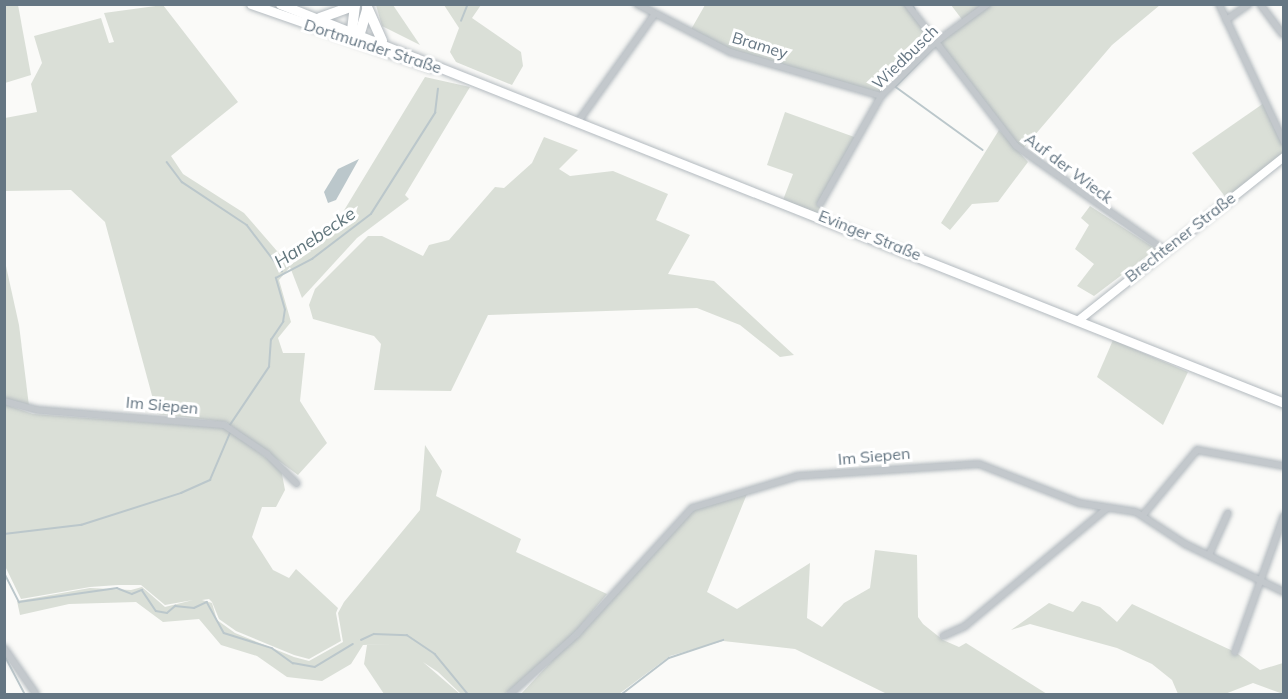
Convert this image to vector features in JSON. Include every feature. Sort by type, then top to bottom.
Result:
[{"type":"highway","points":[[320,18],[355,5],[353,36]]},
{"type":"highway","points":[[353,36],[368,6]]},
{"type":"highway","points":[[368,6],[382,41]]},
{"type":"main road","name":"Dortmunder Straße","points":[[250,4],[353,36],[455,72]]},
{"type":"main road","name":"Dortmunder Straße","points":[[280,4],[320,18],[353,36],[382,41],[455,72]]},
{"type":"main road","name":"Evinger Straße","points":[[455,72],[580,119],[1284,403]]},
{"type":"street","name":"Bramey","points":[[637,4],[654,15],[730,52],[881,96]]},
{"type":"street","name":"Auf der Wieck","points":[[907,4],[1016,146],[1164,250]]},
{"type":"street","name":"Wiedbusch","points":[[820,204],[881,96],[936,42],[988,4]]},
{"type":"street","points":[[1219,4],[1284,142]]},
{"type":"street","points":[[1226,20],[1249,4]]},
{"type":"street","points":[[1260,4],[1283,34]]},
{"type":"street","points":[[580,119],[654,15]]},
{"type":"street","name":"Brechtener Straße","points":[[1079,320],[1164,250],[1284,157]]},
{"type":"street","name":"Im Siepen","points":[[4,401],[37,410],[224,425],[267,454],[297,484]]},
{"type":"street","points":[[1284,466],[1197,450],[1143,515],[1209,555],[1261,578],[1284,592]]},
{"type":"street","name":"Im Siepen","points":[[510,694],[552,659],[699,503],[797,476],[959,463],[979,464],[1079,503],[1143,515]]},
{"type":"street","points":[[943,636],[965,626],[1107,508]]},
{"type":"street","points":[[1209,555],[1228,513]]},
{"type":"street","points":[[1235,652],[1284,515]]},
{"type":"street","points":[[4,648],[36,694]]},
{"type":"shaded area","points":[[5,4],[18,5],[31,75],[5,83]]},
{"type":"shaded area","points":[[163,5],[238,102],[171,156],[183,174],[244,213],[290,266],[337,222],[425,77],[470,87],[405,195],[409,199],[357,238],[302,298],[290,267],[279,280],[291,322],[278,338],[283,353],[305,353],[300,401],[327,443],[298,475],[226,422],[157,414],[105,222],[71,190],[5,191],[5,118],[37,112],[31,84],[42,63],[34,36],[101,18],[109,43],[114,42],[104,13]]},
{"type":"shaded area","points":[[376,5],[393,5],[420,45],[382,26]]},
{"type":"shaded area","points":[[444,5],[481,5],[472,18],[521,52],[523,66],[512,85],[456,62],[450,52],[459,28]]},
{"type":"shaded area","points":[[705,5],[916,5],[911,8],[936,42],[881,96],[730,52],[689,33]]},
{"type":"shaded area","points":[[951,5],[1160,5],[1112,45],[1022,150],[936,42],[964,22]]},
{"type":"shaded area","points":[[1264,103],[1283,142],[1283,156],[1226,198],[1192,153]]},
{"type":"shaded area","points":[[785,112],[857,138],[817,213],[783,200],[793,174],[767,165]]},
{"type":"shaded area","points":[[999,130],[1028,162],[998,202],[972,204],[950,230],[941,223]]},
{"type":"shaded area","points":[[544,137],[578,150],[559,169],[570,176],[613,171],[668,194],[656,220],[690,235],[668,274],[714,281],[794,355],[780,357],[740,325],[697,308],[488,315],[451,391],[374,390],[381,344],[374,336],[313,319],[309,305],[315,289],[368,236],[382,236],[423,256],[429,245],[449,240],[495,187],[504,188],[532,163]]},
{"type":"shaded area","points":[[359,159],[336,200],[328,203],[324,192],[338,169]]},
{"type":"shaded area","points":[[1090,206],[1156,249],[1094,296],[1077,286],[1094,264],[1075,249],[1089,225],[1081,218]]},
{"type":"shaded area","points":[[4,257],[19,325],[29,406],[5,399]]},
{"type":"shaded area","points":[[1113,340],[1188,372],[1163,425],[1097,377]]},
{"type":"shaded area","points":[[4,404],[33,414],[226,428],[281,469],[285,490],[276,507],[262,507],[252,537],[273,570],[289,578],[296,569],[338,608],[336,613],[341,641],[309,659],[294,655],[236,631],[219,619],[212,602],[209,599],[202,600],[212,603],[217,620],[235,633],[294,657],[309,661],[343,642],[338,613],[344,602],[420,510],[425,445],[442,471],[436,496],[521,539],[516,552],[607,594],[573,635],[505,694],[461,694],[438,672],[423,662],[460,694],[384,694],[364,664],[367,645],[395,644],[363,645],[351,664],[322,681],[287,677],[257,656],[221,645],[199,619],[163,622],[136,602],[69,604],[20,615],[17,601],[90,588],[131,590],[142,587],[165,607],[193,600],[165,605],[141,585],[90,587],[21,599],[5,566]]},
{"type":"shaded area","points":[[749,489],[707,592],[737,609],[810,563],[807,618],[822,627],[844,603],[870,588],[875,550],[917,555],[918,617],[923,624],[943,640],[959,647],[966,643],[1047,694],[887,694],[795,649],[723,641],[670,656],[619,694],[521,694],[692,510]]},
{"type":"shaded area","points":[[1082,601],[1100,607],[1117,622],[1132,604],[1235,652],[1260,670],[1283,663],[1283,694],[1253,683],[1225,694],[1178,694],[1172,680],[1152,664],[1117,648],[1030,624],[1011,630],[1049,603],[1073,612]]},
{"type":"waterway","name":"Hanebecke","points":[[461,21],[468,4]]},
{"type":"waterway","points":[[912,4],[915,9]]},
{"type":"waterway","points":[[935,47],[896,87],[983,150]]},
{"type":"waterway","name":"Hanebecke","points":[[230,425],[269,367],[271,340],[283,322],[285,310],[276,278],[312,259],[371,214],[435,113],[438,89]]},
{"type":"waterway","points":[[167,162],[182,182],[247,225],[282,271]]},
{"type":"waterway","name":"Hanebecke","points":[[4,534],[81,525],[181,493],[210,480],[230,433]]},
{"type":"waterway","points":[[4,572],[19,602],[117,588],[132,594],[142,590],[156,611],[167,613],[175,606],[194,608],[207,602],[224,633],[272,648],[293,663],[315,667],[353,644]]},
{"type":"waterway","points":[[361,640],[374,634],[407,635],[435,654],[468,694]]},
{"type":"waterway","points":[[622,694],[669,658],[723,640]]},
{"type":"waterway","points":[[4,654],[25,694]]}]
